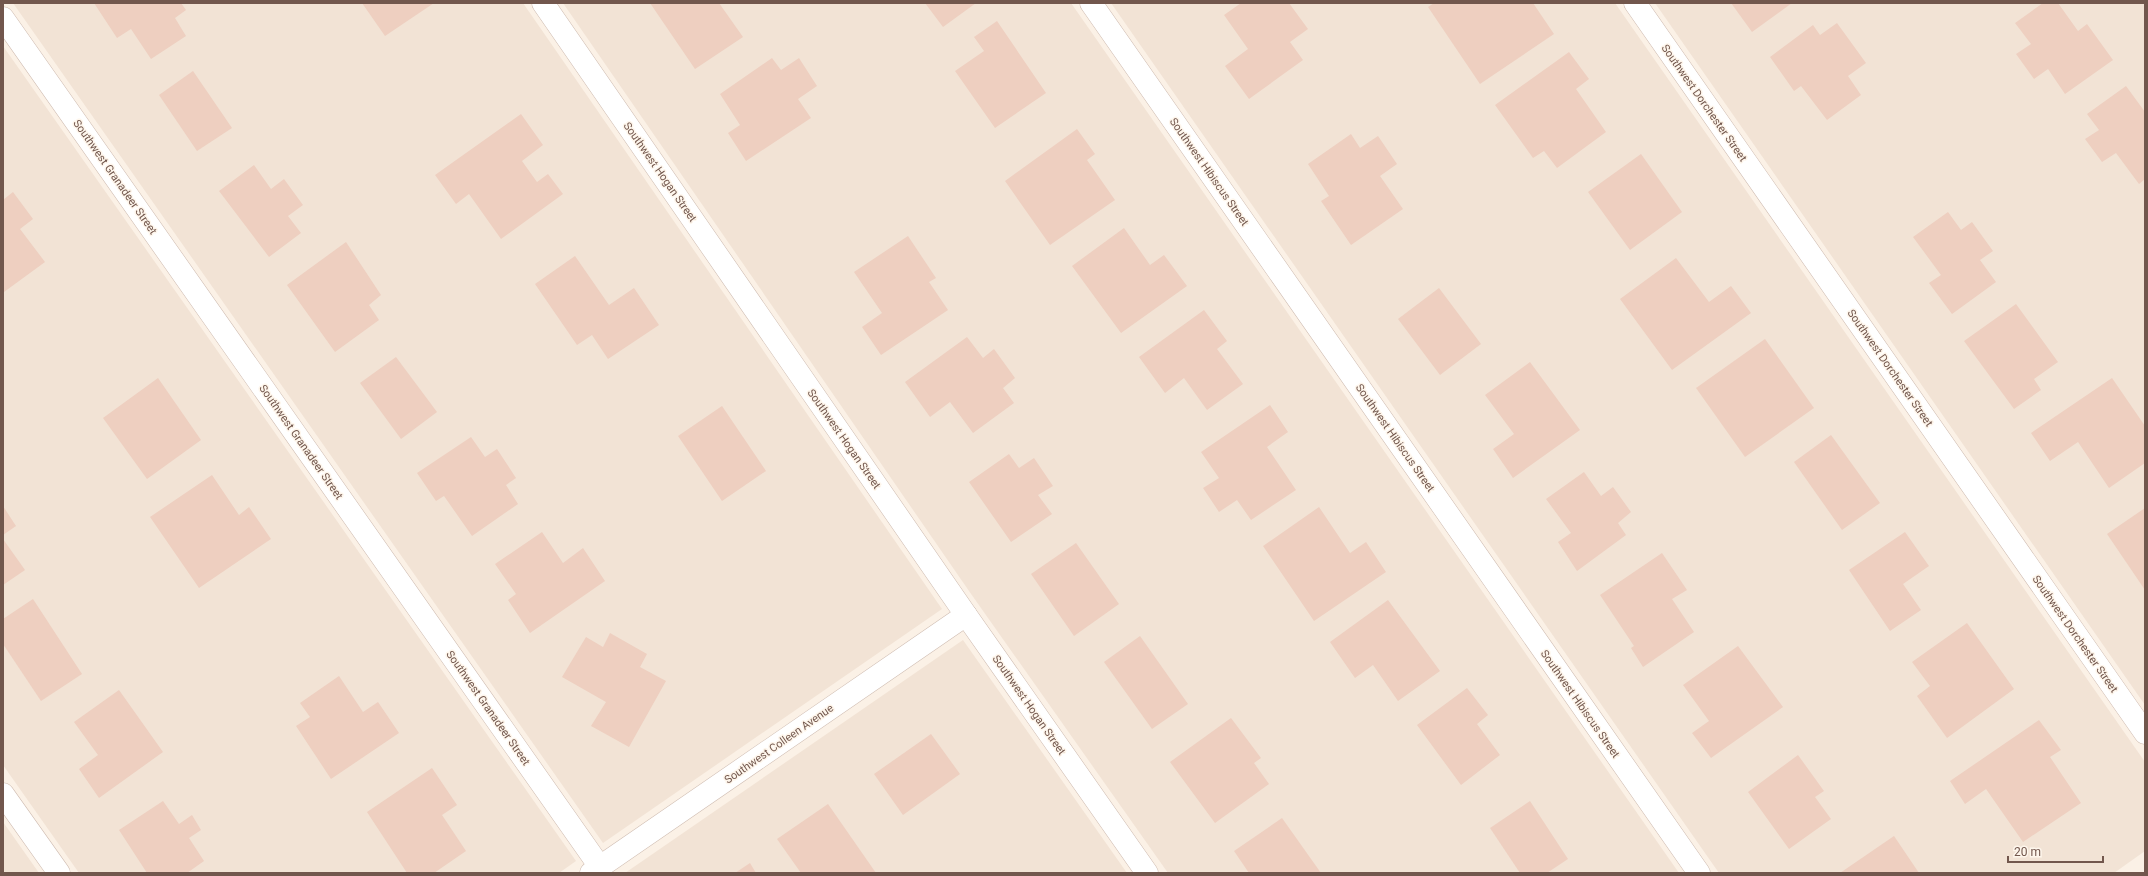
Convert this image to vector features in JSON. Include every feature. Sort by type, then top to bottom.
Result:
[{"type":"street","name":"Southwest Hogan Street","points":[[543,3],[966,615],[1148,873]]},
{"type":"street","name":"Southwest Hibiscus Street","points":[[1091,3],[1699,873]]},
{"type":"street","name":"Southwest Dorchester Street","points":[[1635,3],[2145,733]]},
{"type":"street","name":"Southwest Granadeer Street","points":[[3,18],[595,870]]},
{"type":"street","name":"Southwest Colleen Avenue","points":[[595,870],[966,615]]},
{"type":"street","points":[[3,794],[59,873]]},
{"type":"shaded area","points":[[13,3],[523,3],[942,609],[603,843]]},
{"type":"shaded area","points":[[563,3],[1071,3],[1679,873],[1168,873],[969,591]]},
{"type":"shaded area","points":[[1111,3],[1615,3],[2145,762],[2145,851],[2114,873],[1719,873]]},
{"type":"shaded area","points":[[1655,3],[2145,3],[2145,705]]},
{"type":"shaded area","points":[[3,46],[576,861],[559,873],[79,873],[3,765]]},
{"type":"shaded area","points":[[963,640],[1127,873],[625,873]]},
{"type":"shaded area","points":[[3,822],[39,873],[3,873]]},
{"type":"building","points":[[94,3],[181,3],[186,10],[175,18],[186,36],[151,59],[131,29],[117,38]]},
{"type":"building","points":[[362,3],[434,3],[385,36]]},
{"type":"building","points":[[650,3],[719,3],[743,37],[695,69]]},
{"type":"building","points":[[925,3],[976,3],[943,27]]},
{"type":"building","points":[[1241,3],[1289,3],[1308,29],[1290,42],[1303,60],[1249,99],[1225,66],[1248,49],[1224,15]]},
{"type":"building","points":[[1434,3],[1533,3],[1554,34],[1480,84],[1428,7]]},
{"type":"building","points":[[1731,3],[1792,3],[1752,32]]},
{"type":"building","points":[[2043,3],[2058,3],[2078,31],[2087,24],[2113,60],[2065,94],[2048,69],[2034,79],[2016,54],[2031,44],[2015,23]]},
{"type":"building","points":[[997,21],[1046,93],[995,128],[955,71],[984,51],[974,37]]},
{"type":"building","points":[[1837,23],[1866,63],[1848,76],[1861,95],[1827,120],[1801,86],[1794,91],[1770,57],[1813,25],[1820,35]]},
{"type":"building","points":[[1569,52],[1589,79],[1576,89],[1606,132],[1557,168],[1544,151],[1533,158],[1495,105]]},
{"type":"building","points":[[772,58],[781,70],[799,58],[817,86],[798,99],[811,118],[746,161],[728,133],[740,125],[720,94]]},
{"type":"building","points":[[193,71],[232,128],[197,151],[159,95]]},
{"type":"building","points":[[2126,86],[2145,112],[2145,179],[2139,184],[2116,153],[2102,162],[2085,139],[2099,130],[2087,114]]},
{"type":"building","points":[[521,114],[543,145],[522,161],[537,182],[548,174],[563,194],[501,239],[469,194],[456,204],[435,175]]},
{"type":"building","points":[[1077,129],[1095,154],[1087,160],[1115,200],[1050,245],[1005,181]]},
{"type":"building","points":[[1351,134],[1360,148],[1378,136],[1397,164],[1380,176],[1403,209],[1351,245],[1321,201],[1329,196],[1308,164]]},
{"type":"building","points":[[1641,154],[1682,212],[1630,250],[1588,192]]},
{"type":"building","points":[[254,165],[271,189],[284,179],[303,205],[288,216],[301,233],[269,257],[219,191]]},
{"type":"building","points":[[13,192],[33,219],[20,229],[45,262],[4,292],[3,200]]},
{"type":"building","points":[[1948,212],[1961,230],[1972,222],[1993,251],[1980,260],[1996,282],[1952,314],[1929,283],[1941,275],[1913,237]]},
{"type":"building","points":[[1124,228],[1150,265],[1164,255],[1187,286],[1121,333],[1072,266]]},
{"type":"building","points":[[908,236],[936,278],[929,282],[948,310],[881,355],[862,327],[882,313],[854,272]]},
{"type":"building","points":[[346,242],[381,295],[369,305],[379,320],[335,352],[287,285]]},
{"type":"building","points":[[575,256],[609,305],[634,288],[659,325],[608,359],[592,335],[577,345],[535,284]]},
{"type":"building","points":[[1676,258],[1709,302],[1731,286],[1751,313],[1672,370],[1620,299]]},
{"type":"building","points":[[1439,288],[1481,344],[1440,375],[1398,319]]},
{"type":"building","points":[[2016,304],[2058,362],[2034,379],[2041,390],[2014,409],[1964,341]]},
{"type":"building","points":[[1204,310],[1227,341],[1217,349],[1243,384],[1207,410],[1184,378],[1165,393],[1139,357]]},
{"type":"building","points":[[967,337],[983,358],[994,349],[1015,378],[1003,388],[1014,403],[973,433],[950,402],[930,417],[905,382]]},
{"type":"building","points":[[1765,339],[1814,408],[1745,457],[1696,388]]},
{"type":"building","points":[[396,357],[437,412],[401,439],[360,383]]},
{"type":"building","points":[[1530,362],[1580,430],[1513,478],[1493,449],[1514,434],[1485,395]]},
{"type":"building","points":[[158,378],[201,440],[147,479],[103,418]]},
{"type":"building","points":[[2112,378],[2145,426],[2145,463],[2109,488],[2078,442],[2050,461],[2031,433]]},
{"type":"building","points":[[1270,405],[1288,432],[1267,447],[1296,490],[1251,520],[1237,500],[1219,512],[1203,488],[1219,478],[1201,452]]},
{"type":"building","points":[[722,406],[766,471],[722,501],[678,436]]},
{"type":"building","points":[[1831,435],[1880,503],[1842,530],[1794,462]]},
{"type":"building","points":[[471,437],[485,457],[497,449],[516,478],[506,485],[518,504],[472,536],[444,496],[436,501],[417,473]]},
{"type":"building","points":[[1009,454],[1019,468],[1034,458],[1053,486],[1038,495],[1052,514],[1011,542],[969,482]]},
{"type":"building","points":[[1584,472],[1601,496],[1613,487],[1631,512],[1618,523],[1626,535],[1577,571],[1558,542],[1571,533],[1546,499]]},
{"type":"building","points":[[212,475],[239,515],[249,507],[271,539],[199,588],[150,517]]},
{"type":"building","points":[[3,506],[16,526],[3,535]]},
{"type":"building","points":[[1319,507],[1350,553],[1366,542],[1386,572],[1314,621],[1263,546]]},
{"type":"building","points":[[2145,508],[2145,590],[2107,534]]},
{"type":"building","points":[[542,532],[563,563],[583,548],[605,581],[530,633],[508,600],[516,594],[495,564]]},
{"type":"building","points":[[1905,532],[1929,566],[1903,584],[1921,610],[1890,631],[1849,570]]},
{"type":"building","points":[[3,539],[25,570],[3,585]]},
{"type":"building","points":[[1076,543],[1119,604],[1074,636],[1031,574]]},
{"type":"building","points":[[1662,553],[1687,590],[1672,599],[1694,632],[1643,667],[1631,648],[1634,646],[1600,595]]},
{"type":"building","points":[[33,599],[82,674],[41,701],[3,644],[3,619]]},
{"type":"building","points":[[1388,600],[1440,671],[1398,701],[1373,665],[1355,678],[1330,642]]},
{"type":"building","points":[[1967,623],[2014,689],[1947,738],[1917,696],[1930,686],[1912,662]]},
{"type":"building","points":[[610,633],[647,654],[640,667],[666,681],[629,747],[591,726],[606,702],[562,677],[586,637],[603,647]]},
{"type":"building","points":[[1140,636],[1188,704],[1152,729],[1104,662]]},
{"type":"building","points":[[1738,646],[1783,707],[1711,758],[1692,733],[1709,721],[1683,685]]},
{"type":"building","points":[[339,676],[363,712],[378,702],[399,733],[331,779],[296,726],[310,717],[300,703]]},
{"type":"building","points":[[1467,688],[1488,715],[1477,724],[1500,755],[1461,785],[1417,725]]},
{"type":"building","points":[[119,690],[163,752],[99,798],[79,769],[98,755],[74,722]]},
{"type":"building","points":[[1231,718],[1261,758],[1254,763],[1269,784],[1215,823],[1170,762]]},
{"type":"building","points":[[2039,720],[2061,750],[2050,757],[2081,803],[2023,842],[1986,789],[1965,804],[1950,781]]},
{"type":"building","points":[[931,734],[960,774],[903,815],[874,774]]},
{"type":"building","points":[[1798,755],[1824,791],[1815,797],[1831,819],[1789,849],[1748,792]]},
{"type":"building","points":[[432,768],[457,805],[442,815],[466,851],[434,873],[407,873],[367,812]]},
{"type":"building","points":[[163,801],[179,824],[192,815],[201,830],[189,838],[204,861],[187,873],[147,873],[119,830]]},
{"type":"building","points":[[1530,801],[1568,859],[1547,873],[1520,873],[1490,828]]},
{"type":"building","points":[[828,804],[876,873],[801,873],[777,839]]},
{"type":"building","points":[[1282,818],[1321,873],[1249,873],[1234,851]]},
{"type":"building","points":[[1894,836],[1919,873],[1840,873]]},
{"type":"building","points":[[750,863],[756,873],[735,873]]}]
